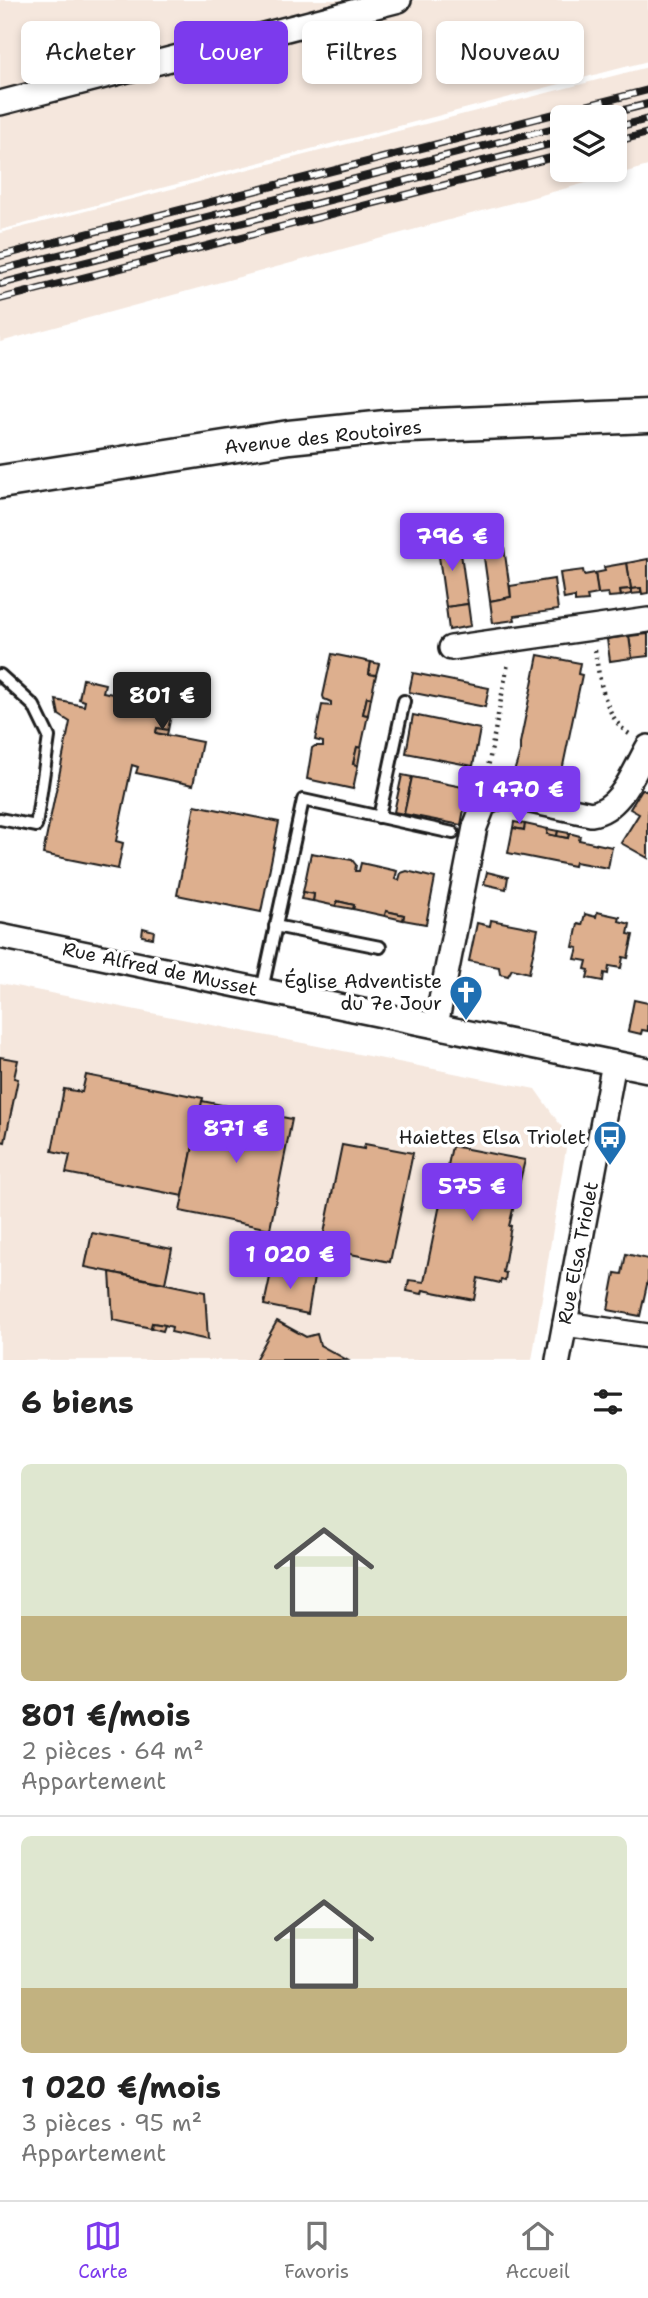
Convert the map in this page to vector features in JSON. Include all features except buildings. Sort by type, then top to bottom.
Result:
[{"type":"street","points":[[0,103],[399,0]]},
{"type":"street","name":"Avenue des Routoires","points":[[0,482],[289,437],[386,426],[648,416]]},
{"type":"street","points":[[451,648],[648,620]]},
{"type":"street","points":[[436,1025],[475,827],[486,803],[503,795],[591,814],[604,812],[618,799],[643,743]]},
{"type":"street","name":"Rue Alfred de Musset","points":[[0,936],[648,1070]]},
{"type":"street","name":"Rue Elsa Triolet","points":[[558,1360],[614,1063]]},
{"type":"street","points":[[565,1324],[648,1336]]},
{"type":"lane","points":[[0,675],[34,706],[50,737],[36,826],[0,819]]},
{"type":"lane","points":[[379,817],[404,701]]},
{"type":"lane","points":[[262,990],[303,800],[453,832]]},
{"type":"lane","points":[[275,926],[380,947]]},
{"type":"path","points":[[593,628],[604,694],[618,728],[643,743]]},
{"type":"path","points":[[486,803],[484,788],[512,639]]},
{"type":"shaded area","points":[[0,0],[648,0],[648,61],[584,78],[584,21],[436,21],[436,84],[560,84],[0,230]]},
{"type":"shaded area","points":[[648,67],[648,166],[627,172],[627,105],[550,105],[550,182],[589,182],[0,342],[0,233]]},
{"type":"shaded area","points":[[0,983],[535,1089],[568,1136],[532,1360],[0,1360]]},
{"type":"railway","points":[[0,256],[648,90]]},
{"type":"railway","points":[[627,109],[648,104]]},
{"type":"railway","points":[[627,125],[648,119]]},
{"type":"railway","points":[[0,270],[550,129]]},
{"type":"railway","points":[[627,139],[648,133]]},
{"type":"railway","points":[[0,284],[550,144]]},
{"type":"railway","points":[[0,299],[550,158]]},
{"type":"place","name":"Église Adventiste du 7e Jour","points":[[466,1022]]},
{"type":"place","name":"Haiettes Elsa Triolet","points":[[610,1167]]}]
